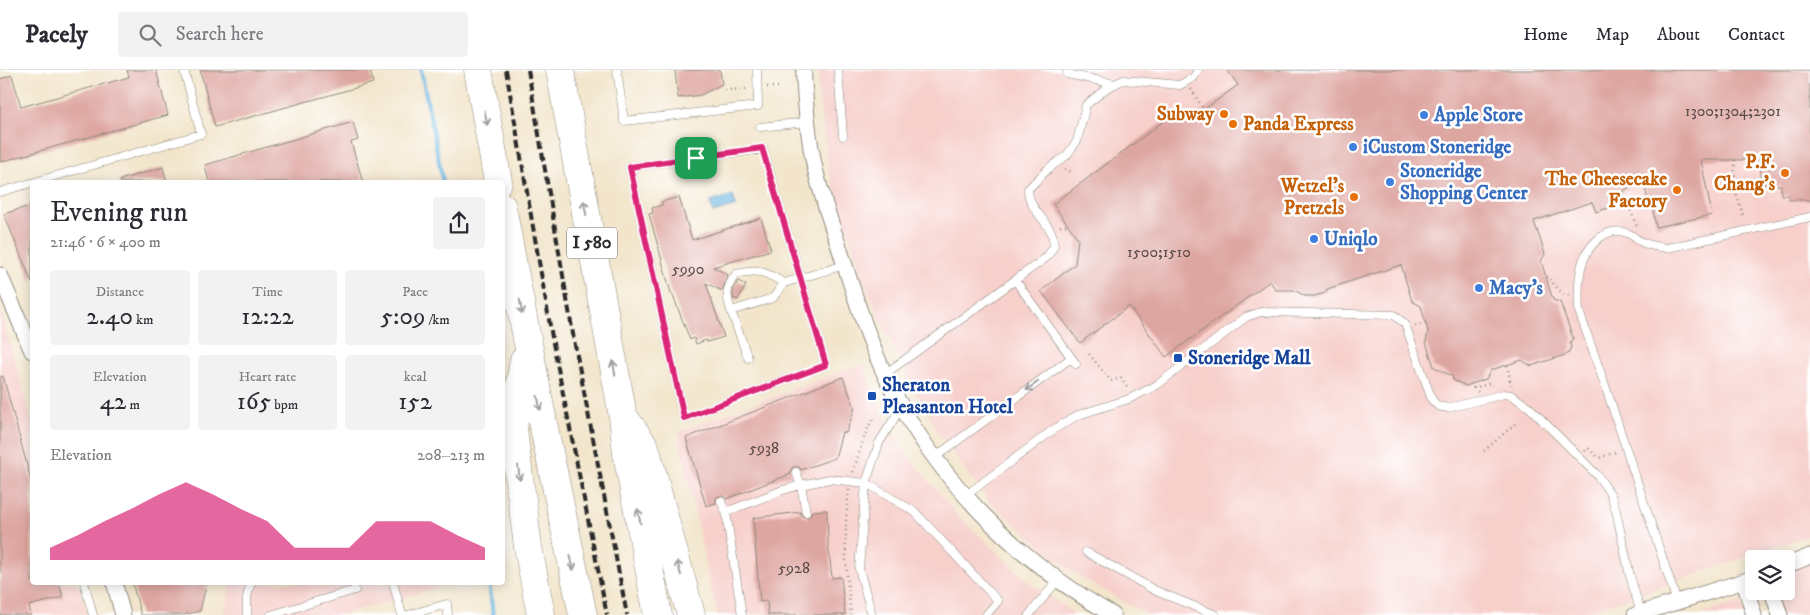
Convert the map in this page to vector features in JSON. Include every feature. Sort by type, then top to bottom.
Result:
[{"type":"highway","points":[[478,70],[498,180]]},
{"type":"highway","name":"I 580","points":[[560,70],[623,416],[627,454],[658,615]]},
{"type":"highway","points":[[505,223],[583,615]]},
{"type":"highway","points":[[527,338],[513,429],[528,547],[541,615]]},
{"type":"highway","points":[[623,416],[645,447],[691,615]]},
{"type":"street","points":[[804,70],[807,122],[814,165],[869,336],[885,374],[902,406],[935,457],[965,496],[1009,540],[1075,593],[1113,615]]},
{"type":"street","points":[[0,275],[30,346]]},
{"type":"street","points":[[1795,562],[1810,556]]},
{"type":"street","points":[[1638,614],[1745,581]]},
{"type":"street","points":[[115,585],[123,615]]},
{"type":"street","points":[[1075,593],[1096,615]]},
{"type":"street","points":[[1752,600],[1754,615]]},
{"type":"street","points":[[1775,600],[1780,615]]},
{"type":"lane","points":[[42,180],[201,134],[184,70]]},
{"type":"lane","points":[[617,70],[624,122],[758,106],[757,70]]},
{"type":"lane","points":[[838,70],[843,136]]},
{"type":"lane","points":[[1068,70],[1067,74],[1115,84]]},
{"type":"lane","points":[[885,374],[1047,257],[1054,246],[1052,232],[1028,197],[1028,189],[1048,169],[1067,155],[1077,141],[1086,105],[1107,88],[1123,80],[1180,85],[1194,77],[1198,70]]},
{"type":"lane","points":[[760,127],[807,122]]},
{"type":"lane","points":[[762,148],[800,278],[826,365],[684,418],[630,167],[762,148]]},
{"type":"lane","points":[[0,192],[30,183]]},
{"type":"lane","points":[[1677,602],[1579,311],[1578,297],[1584,260],[1590,248],[1602,235],[1616,231],[1628,233],[1644,243],[1667,248],[1810,217]]},
{"type":"lane","points":[[748,358],[727,296],[728,284],[736,274],[755,270],[784,282],[845,265]]},
{"type":"lane","points":[[935,457],[1074,361],[1014,280]]},
{"type":"lane","points":[[732,311],[773,298],[784,282]]},
{"type":"lane","points":[[965,496],[1053,430],[1078,416],[1129,399],[1157,385],[1246,317],[1261,312],[1394,315],[1405,324],[1432,400],[1438,406],[1448,408],[1504,394],[1511,395],[1529,407],[1598,476],[1611,495],[1616,510],[1638,614]]},
{"type":"lane","points":[[872,615],[859,569],[866,483],[878,444],[902,406]]},
{"type":"lane","points":[[796,472],[802,485],[806,512]]},
{"type":"lane","points":[[726,512],[783,490],[830,479],[866,483],[915,512],[998,601],[986,615]]},
{"type":"lane","points":[[721,501],[726,512],[742,615]]},
{"type":"lane","points":[[1086,552],[1156,591],[1216,615]]},
{"type":"lane","points":[[1029,615],[1058,580]]},
{"type":"lane","points":[[85,585],[93,615]]},
{"type":"lane","points":[[247,615],[247,597],[250,585]]},
{"type":"lane","points":[[271,615],[355,590],[354,585]]},
{"type":"lane","points":[[394,585],[402,615]]},
{"type":"lane","points":[[408,615],[447,604],[448,615]]},
{"type":"path","points":[[1186,82],[1204,110]]},
{"type":"path","points":[[1735,160],[1734,187],[1743,216]]},
{"type":"path","points":[[1623,192],[1638,230]]},
{"type":"path","points":[[1546,276],[1564,294],[1578,297]]},
{"type":"path","points":[[1089,354],[1111,382],[1121,378],[1128,389],[1134,388]]},
{"type":"path","points":[[1507,365],[1512,386]]},
{"type":"path","points":[[851,615],[846,572],[846,511],[857,455],[873,419]]},
{"type":"path","points":[[1484,451],[1515,424]]},
{"type":"path","points":[[1578,457],[1588,448],[1600,458],[1626,448]]},
{"type":"shaded area","name":"Stoneridge Shopping Center","points":[[819,70],[1810,70],[1810,535],[1766,550],[1745,550],[1745,557],[1578,615],[1147,615],[1070,571],[988,501],[939,434],[899,360],[864,283],[829,173],[818,90]]},
{"type":"shaded area","points":[[0,309],[30,416],[30,585],[79,585],[87,615],[0,615]]},
{"type":"shaded area","points":[[863,364],[880,410],[906,453],[955,513],[1032,585],[1077,615],[718,615],[714,604],[678,432]]},
{"type":"shaded area","points":[[1810,556],[1810,615],[1773,615],[1768,600],[1795,600],[1795,563]]},
{"type":"shaded area","points":[[232,585],[447,585],[339,615],[224,615]]},
{"type":"shaded area","points":[[1741,602],[1745,615],[1699,615]]},
{"type":"water","points":[[733,195],[736,206],[713,213],[710,202]]},
{"type":"building","points":[[127,70],[156,70],[168,115],[0,162],[0,79],[12,75],[21,107],[129,77]]},
{"type":"building","points":[[200,70],[370,70],[373,83],[215,127]]},
{"type":"building","points":[[675,70],[720,70],[722,84],[701,95],[678,98]]},
{"type":"building","points":[[1227,70],[1810,70],[1810,200],[1789,200],[1789,195],[1781,195],[1781,185],[1760,184],[1761,160],[1701,160],[1712,215],[1656,227],[1651,200],[1648,201],[1643,178],[1615,197],[1614,206],[1596,212],[1592,202],[1534,221],[1545,254],[1541,261],[1553,300],[1560,302],[1573,338],[1570,344],[1571,347],[1568,354],[1531,366],[1522,360],[1491,370],[1486,379],[1466,386],[1434,367],[1426,342],[1428,331],[1421,306],[1412,301],[1401,265],[1327,289],[1325,293],[1314,296],[1305,296],[1294,290],[1276,290],[1270,281],[1166,357],[1129,306],[1080,343],[1041,291],[1075,264],[1078,239],[1053,204],[1172,115],[1194,117],[1238,85]]},
{"type":"building","points":[[353,122],[358,140],[351,142],[362,180],[209,180],[205,165]]},
{"type":"building","points":[[163,167],[166,180],[120,180]]},
{"type":"building","points":[[679,197],[692,240],[761,218],[771,250],[713,267],[728,275],[722,291],[706,283],[724,337],[696,344],[694,338],[690,340],[671,293],[649,214],[653,213],[652,208],[662,205],[662,202]]},
{"type":"building","points":[[30,206],[30,278],[4,214]]},
{"type":"building","points":[[738,281],[746,285],[738,300],[733,298],[733,295]]},
{"type":"building","points":[[3,376],[30,477],[30,585],[60,585],[63,597],[29,606],[31,615],[0,615],[0,377]]},
{"type":"building","points":[[843,377],[855,408],[846,433],[842,432],[835,458],[801,470],[799,467],[794,467],[791,469],[791,474],[726,499],[724,496],[719,496],[716,498],[716,503],[706,506],[686,438]]},
{"type":"building","points":[[827,510],[832,578],[841,577],[845,615],[768,615],[767,601],[760,602],[753,518],[800,512],[802,516],[807,518],[812,511]]},
{"type":"building","points":[[133,585],[206,585],[200,611],[184,615],[141,615]]},
{"type":"waterway","points":[[421,70],[443,180]]},
{"type":"waterway","points":[[489,585],[493,615]]},
{"type":"railway","points":[[506,70],[553,343],[607,615]]},
{"type":"railway","points":[[528,70],[574,340],[627,615]]},
{"type":"place","name":"Subway","points":[[1224,114]]},
{"type":"place","name":"Apple Store","points":[[1424,115]]},
{"type":"place","name":"Panda Express","points":[[1233,124]]},
{"type":"place","name":"iCustom Stoneridge","points":[[1353,147]]},
{"type":"place","name":"P.F. Chang's","points":[[1785,173]]},
{"type":"place","name":"Stoneridge Shopping Center","points":[[1390,182]]},
{"type":"place","name":"The Cheesecake Factory","points":[[1677,190]]},
{"type":"place","name":"Wetzel's Pretzels","points":[[1354,197]]},
{"type":"place","name":"Uniqlo","points":[[1314,239]]},
{"type":"place","name":"Macy's","points":[[1479,288]]},
{"type":"place","name":"Stoneridge Mall","points":[[1178,358]]},
{"type":"place","name":"Sheraton Pleasanton Hotel","points":[[872,396]]},
{"type":"route","points":[[762,148],[826,365],[684,418],[630,167],[696,158],[762,148]]}]
